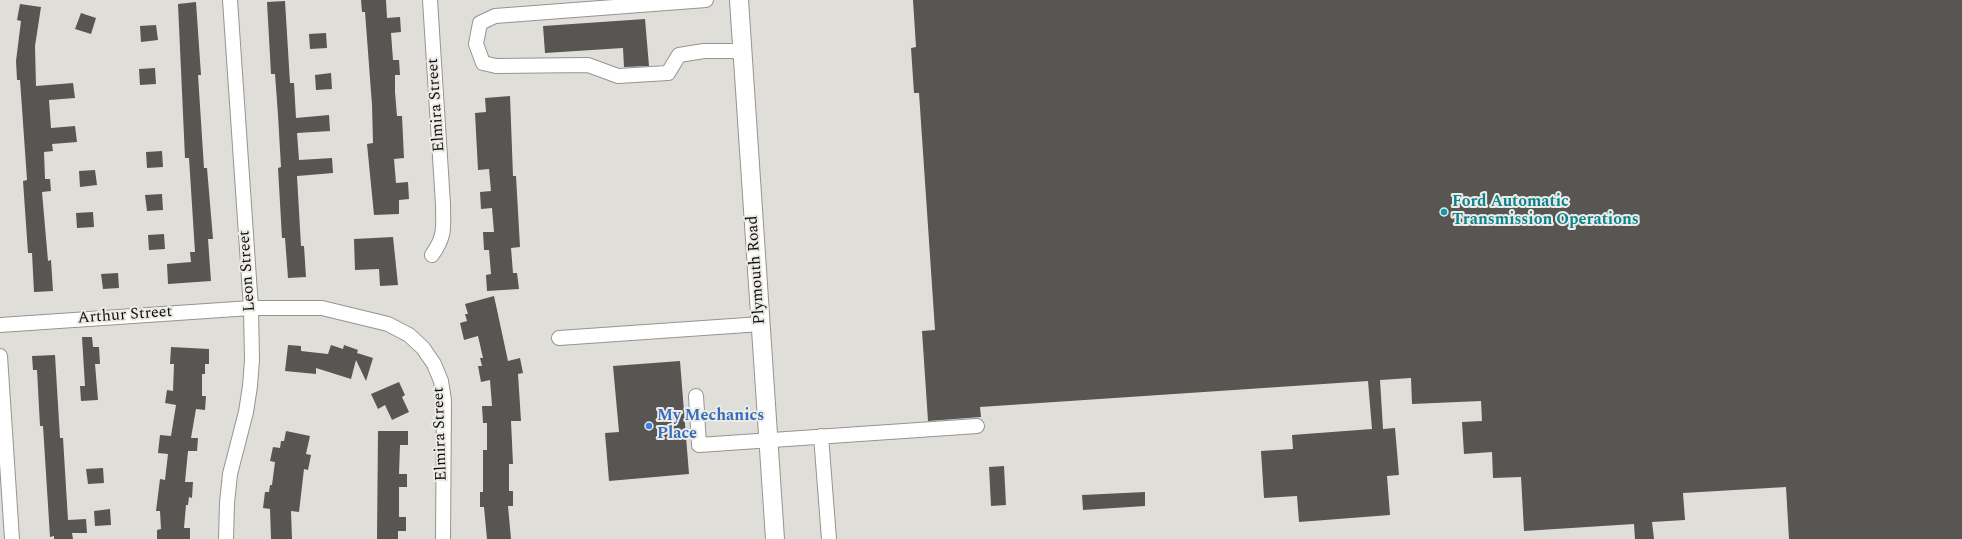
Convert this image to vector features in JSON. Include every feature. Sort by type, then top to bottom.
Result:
[{"type":"main road","name":"Plymouth Road","points":[[739,0],[775,539]]},
{"type":"street","name":"Leon Street","points":[[226,539],[226,503],[230,474],[246,412],[250,386],[251,308],[230,0]]},
{"type":"street","name":"Elmira Street","points":[[430,0],[443,204],[443,234],[441,242],[432,255]]},
{"type":"street","points":[[706,0],[495,16],[480,23],[476,44],[483,63],[496,66],[588,66],[618,76],[668,73],[679,54],[704,51],[742,51]]},
{"type":"street","name":"Elmira Street","points":[[251,308],[300,307],[341,311],[388,324],[399,329],[423,348],[434,364],[441,381],[444,400],[443,539]]},
{"type":"street","name":"Arthur Street","points":[[0,325],[251,308]]},
{"type":"street","points":[[559,338],[761,324]]},
{"type":"street","points":[[0,356],[12,539]]},
{"type":"street","points":[[696,396],[699,445],[977,426]]},
{"type":"street","points":[[822,436],[829,539]]},
{"type":"building","points":[[361,0],[386,0],[387,18],[400,17],[401,32],[391,33],[393,60],[399,60],[400,75],[395,75],[395,92],[397,116],[402,116],[404,158],[394,159],[396,183],[408,182],[409,199],[399,200],[399,214],[374,215],[367,144],[373,143],[372,105],[365,12],[362,12]]},
{"type":"building","name":"Ford Automatic Transmission Operations","points":[[913,0],[1962,0],[1962,539],[1789,539],[1786,487],[1683,493],[1685,520],[1652,522],[1654,539],[1635,539],[1634,524],[1524,531],[1521,477],[1493,478],[1492,452],[1464,454],[1462,422],[1482,421],[1481,401],[1412,404],[1411,378],[1380,380],[1383,429],[1395,428],[1399,475],[1387,476],[1390,515],[1299,522],[1297,496],[1264,498],[1261,451],[1293,449],[1292,435],[1372,429],[1368,381],[980,407],[981,417],[928,421],[922,331],[935,330],[919,93],[914,93],[911,48],[916,47]]},
{"type":"building","points":[[285,1],[290,83],[294,83],[296,118],[329,115],[330,131],[297,133],[299,160],[332,158],[333,173],[297,176],[301,246],[304,246],[306,277],[288,278],[285,238],[282,238],[278,168],[281,167],[278,115],[275,74],[271,74],[267,2]]},
{"type":"building","points":[[196,2],[201,75],[198,75],[204,168],[207,168],[213,239],[208,239],[211,281],[168,284],[167,264],[191,262],[190,252],[195,252],[189,158],[185,158],[178,4]]},
{"type":"building","points":[[20,4],[41,7],[35,46],[36,86],[73,83],[75,98],[49,100],[51,128],[75,126],[77,142],[52,144],[53,151],[44,152],[45,179],[50,179],[51,191],[42,192],[48,261],[51,260],[53,291],[34,292],[32,253],[28,253],[23,181],[27,180],[20,80],[17,80],[16,61],[21,21],[17,20]]},
{"type":"building","points":[[81,13],[96,18],[91,34],[75,29]]},
{"type":"building","points":[[645,19],[649,66],[624,67],[623,48],[545,53],[543,26]]},
{"type":"building","points":[[156,25],[158,40],[141,42],[140,26]]},
{"type":"building","points":[[326,33],[327,48],[310,49],[309,34]]},
{"type":"building","points":[[155,68],[156,84],[140,85],[139,69]]},
{"type":"building","points":[[331,73],[332,89],[316,90],[315,75]]},
{"type":"building","points":[[510,96],[513,176],[516,176],[520,247],[511,248],[513,273],[517,273],[519,289],[487,291],[486,275],[491,274],[489,250],[484,250],[483,232],[494,232],[492,208],[481,209],[480,192],[491,191],[489,169],[478,170],[475,113],[486,112],[485,98]]},
{"type":"building","points":[[162,151],[163,167],[147,168],[146,152]]},
{"type":"building","points":[[95,170],[97,185],[80,187],[79,171]]},
{"type":"building","points":[[162,194],[163,210],[147,211],[145,195]]},
{"type":"building","points":[[93,212],[94,227],[77,228],[76,213]]},
{"type":"building","points":[[164,234],[165,249],[149,250],[148,235]]},
{"type":"building","points":[[393,237],[398,285],[380,286],[379,269],[355,270],[354,239]]},
{"type":"building","points":[[118,273],[119,288],[103,289],[101,274]]},
{"type":"building","points":[[494,296],[508,361],[520,358],[523,373],[518,374],[521,421],[511,421],[513,464],[509,464],[509,491],[513,491],[513,506],[508,506],[511,539],[487,539],[484,507],[480,507],[480,492],[483,492],[483,450],[487,450],[487,423],[483,423],[482,406],[492,406],[490,380],[481,382],[478,366],[482,366],[480,358],[483,358],[478,336],[464,340],[460,323],[467,321],[465,314],[468,314],[465,304]]},
{"type":"building","points":[[82,337],[92,337],[93,347],[99,347],[100,364],[95,364],[98,400],[81,401],[80,386],[85,386]]},
{"type":"building","points":[[288,345],[301,346],[301,351],[328,354],[331,345],[343,349],[344,345],[358,350],[357,353],[373,358],[366,381],[356,360],[351,379],[316,368],[316,374],[285,371]]},
{"type":"building","points":[[171,347],[209,349],[209,364],[205,364],[205,374],[202,374],[202,396],[206,396],[205,410],[196,409],[191,438],[198,438],[197,451],[188,451],[185,482],[193,482],[192,498],[189,497],[188,505],[186,505],[184,528],[190,528],[190,539],[157,539],[157,530],[161,529],[160,511],[156,511],[160,479],[165,480],[168,454],[158,453],[160,435],[171,436],[176,405],[165,403],[167,390],[173,391],[174,364],[170,364]]},
{"type":"building","points":[[55,355],[60,438],[63,438],[68,520],[86,519],[87,533],[72,533],[73,539],[54,539],[54,536],[50,537],[43,426],[40,426],[37,370],[33,370],[32,356]]},
{"type":"building","points":[[680,361],[689,474],[609,481],[605,433],[619,432],[613,366]]},
{"type":"building","points":[[399,382],[405,395],[402,397],[409,412],[392,420],[385,405],[378,409],[371,394]]},
{"type":"building","points":[[286,431],[310,436],[306,454],[311,455],[308,470],[304,469],[299,512],[291,511],[292,539],[271,539],[270,509],[263,508],[265,492],[269,492],[270,485],[272,485],[275,462],[270,461],[273,447],[280,448],[281,441],[284,441]]},
{"type":"building","points":[[378,431],[408,431],[408,445],[400,445],[399,474],[407,474],[407,487],[399,487],[399,517],[406,517],[406,531],[398,531],[398,539],[377,539]]},
{"type":"building","points":[[1004,466],[1006,505],[991,506],[989,467]]},
{"type":"building","points":[[103,468],[104,483],[88,484],[86,469]]},
{"type":"building","points":[[1145,492],[1145,506],[1083,510],[1082,495]]},
{"type":"building","points":[[110,509],[111,525],[95,526],[94,511]]},
{"type":"place","name":"Ford Automatic Transmission Operations","points":[[1444,212]]},
{"type":"place","name":"My Mechanics Place","points":[[649,426]]}]
